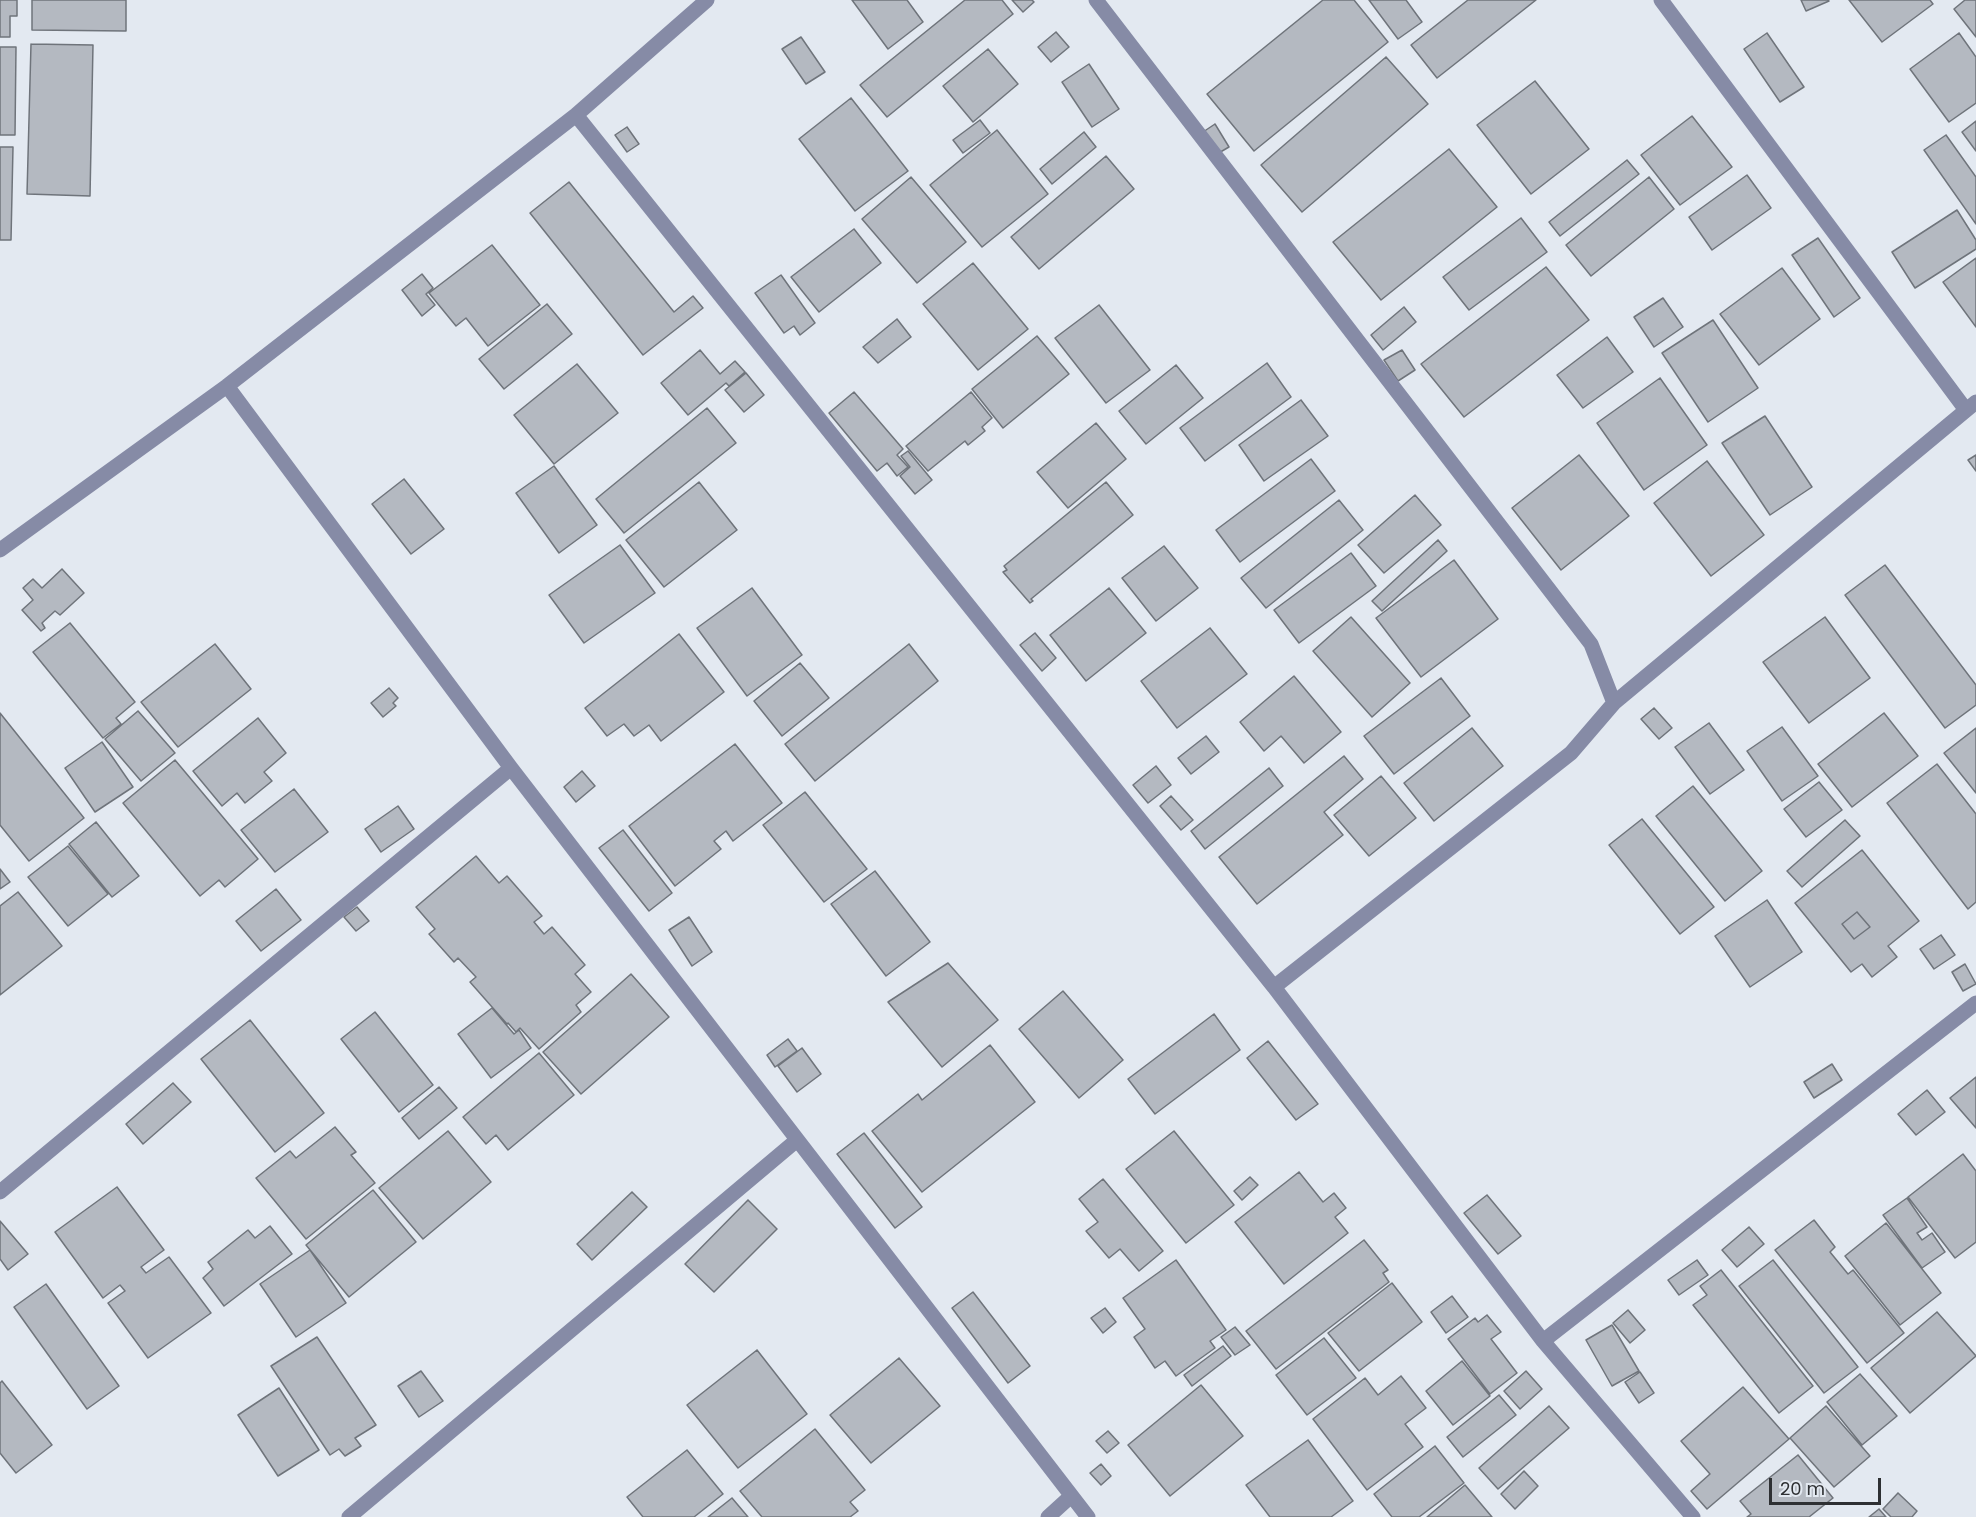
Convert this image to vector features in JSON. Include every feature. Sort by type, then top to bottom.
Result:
[{"type":"street","points":[[0,550],[227,386],[576,116],[707,0]]},
{"type":"street","points":[[1096,0],[1591,645],[1614,703]]},
{"type":"street","points":[[1275,987],[1570,753],[1614,703],[1971,406],[1660,0]]},
{"type":"street","points":[[576,116],[1275,987],[1543,1341],[1693,1517]]},
{"type":"street","points":[[227,386],[511,768],[1070,1497],[1088,1517]]},
{"type":"street","points":[[0,1192],[511,768]]},
{"type":"street","points":[[1543,1341],[1976,1003]]},
{"type":"street","points":[[349,1517],[797,1140]]},
{"type":"street","points":[[1048,1517],[1070,1497]]},
{"type":"building","points":[[0,0],[17,0],[17,16],[10,16],[10,37],[0,37]]},
{"type":"building","points":[[32,0],[126,0],[126,31],[32,30]]},
{"type":"building","points":[[852,0],[907,0],[923,22],[888,49]]},
{"type":"building","points":[[965,0],[1002,0],[1013,14],[887,117],[860,85]]},
{"type":"building","points":[[1012,0],[1032,0],[1034,2],[1023,12]]},
{"type":"building","points":[[1323,0],[1354,0],[1388,42],[1254,151],[1207,94]]},
{"type":"building","points":[[1369,0],[1406,0],[1422,22],[1398,39]]},
{"type":"building","points":[[1468,0],[1536,0],[1437,78],[1411,45]]},
{"type":"building","points":[[1801,0],[1828,0],[1829,1],[1806,11]]},
{"type":"building","points":[[1849,0],[1930,0],[1933,4],[1882,42]]},
{"type":"building","points":[[1965,0],[1976,0],[1976,37],[1954,9]]},
{"type":"building","points":[[1056,32],[1069,47],[1051,62],[1038,47]]},
{"type":"building","points":[[1767,33],[1804,87],[1780,102],[1744,49]]},
{"type":"building","points":[[1959,33],[1976,57],[1976,103],[1949,122],[1910,69]]},
{"type":"building","points":[[801,37],[825,72],[806,84],[782,49]]},
{"type":"building","points":[[31,44],[93,45],[90,196],[27,194]]},
{"type":"building","points":[[0,47],[16,47],[15,135],[0,135]]},
{"type":"building","points":[[988,49],[1018,84],[973,122],[943,86]]},
{"type":"building","points":[[1386,57],[1428,104],[1302,212],[1261,165]]},
{"type":"building","points":[[1089,64],[1119,109],[1092,127],[1062,82]]},
{"type":"building","points":[[1535,81],[1589,149],[1531,194],[1477,125]]},
{"type":"building","points":[[851,98],[908,171],[855,211],[799,139]]},
{"type":"building","points":[[1692,116],[1732,167],[1680,205],[1641,155]]},
{"type":"building","points":[[980,120],[990,133],[963,153],[953,140]]},
{"type":"building","points":[[1976,121],[1976,151],[1962,132]]},
{"type":"building","points":[[1215,124],[1229,147],[1217,154],[1203,132]]},
{"type":"building","points":[[627,127],[639,144],[627,152],[615,135]]},
{"type":"building","points":[[997,130],[1048,194],[982,247],[930,185]]},
{"type":"building","points":[[1084,132],[1096,147],[1052,184],[1040,169]]},
{"type":"building","points":[[1946,135],[1976,177],[1976,224],[1924,150]]},
{"type":"building","points":[[0,147],[13,147],[11,240],[0,240]]},
{"type":"building","points":[[1449,149],[1497,207],[1381,300],[1333,242]]},
{"type":"building","points":[[1106,156],[1134,189],[1039,269],[1011,237]]},
{"type":"building","points":[[1627,160],[1639,174],[1560,236],[1549,222]]},
{"type":"building","points":[[1747,175],[1771,208],[1712,250],[1689,217]]},
{"type":"building","points":[[911,177],[966,242],[917,283],[862,219]]},
{"type":"building","points":[[1649,177],[1674,209],[1591,276],[1566,245]]},
{"type":"building","points":[[569,182],[674,312],[693,296],[703,308],[643,355],[530,213]]},
{"type":"building","points":[[1957,210],[1976,240],[1976,249],[1915,288],[1892,252]]},
{"type":"building","points":[[1521,218],[1547,252],[1469,310],[1443,277]]},
{"type":"building","points":[[854,229],[881,263],[819,312],[791,277]]},
{"type":"building","points":[[1818,238],[1860,298],[1834,317],[1792,255]]},
{"type":"building","points":[[492,245],[540,305],[488,346],[466,318],[456,326],[429,293]]},
{"type":"building","points":[[1976,258],[1976,327],[1943,282]]},
{"type":"building","points":[[973,263],[1028,329],[978,370],[923,304]]},
{"type":"building","points":[[1546,267],[1589,320],[1464,417],[1421,364]]},
{"type":"building","points":[[1782,268],[1820,319],[1759,365],[1720,314]]},
{"type":"building","points":[[422,274],[433,288],[426,294],[435,305],[422,316],[402,290]]},
{"type":"building","points":[[781,275],[815,323],[800,335],[794,326],[784,333],[755,293]]},
{"type":"building","points":[[1663,298],[1683,327],[1654,347],[1634,317]]},
{"type":"building","points":[[547,304],[572,334],[504,389],[479,359]]},
{"type":"building","points":[[1099,305],[1150,370],[1106,403],[1055,338]]},
{"type":"building","points":[[1404,307],[1416,322],[1383,350],[1371,335]]},
{"type":"building","points":[[897,319],[911,337],[878,363],[863,347]]},
{"type":"building","points":[[1713,320],[1758,388],[1708,422],[1662,353]]},
{"type":"building","points":[[1037,336],[1069,374],[1003,428],[972,389]]},
{"type":"building","points":[[1607,337],[1633,372],[1583,408],[1557,375]]},
{"type":"building","points":[[700,350],[720,374],[735,361],[745,372],[729,386],[726,383],[688,415],[661,383]]},
{"type":"building","points":[[1402,350],[1415,370],[1398,381],[1384,360]]},
{"type":"building","points":[[1267,363],[1291,397],[1205,461],[1180,428]]},
{"type":"building","points":[[577,364],[618,413],[554,464],[514,415]]},
{"type":"building","points":[[1176,365],[1203,398],[1146,444],[1119,411]]},
{"type":"building","points":[[746,373],[764,395],[744,412],[725,390]]},
{"type":"building","points":[[1660,378],[1707,445],[1644,490],[1597,423]]},
{"type":"building","points":[[854,392],[903,449],[897,455],[908,467],[897,476],[887,463],[877,471],[829,413]]},
{"type":"building","points":[[971,392],[992,418],[982,427],[985,431],[968,445],[965,441],[928,471],[906,446]]},
{"type":"building","points":[[1301,400],[1328,436],[1264,481],[1239,445]]},
{"type":"building","points":[[707,408],[736,443],[624,533],[596,499]]},
{"type":"building","points":[[1765,416],[1812,487],[1770,515],[1722,443]]},
{"type":"building","points":[[1096,423],[1126,459],[1068,508],[1037,472]]},
{"type":"building","points":[[908,451],[932,480],[915,494],[900,476],[910,467],[901,456]]},
{"type":"building","points":[[1579,455],[1629,516],[1561,570],[1512,508]]},
{"type":"building","points":[[1976,455],[1976,471],[1968,460]]},
{"type":"building","points":[[1311,459],[1335,491],[1240,562],[1216,530]]},
{"type":"building","points":[[1707,461],[1764,535],[1711,576],[1654,503]]},
{"type":"building","points":[[554,466],[597,525],[559,553],[516,493]]},
{"type":"building","points":[[404,479],[444,529],[411,554],[372,504]]},
{"type":"building","points":[[699,482],[737,530],[664,587],[626,540]]},
{"type":"building","points":[[1106,482],[1133,515],[1031,599],[1033,601],[1030,603],[1003,572],[1007,570],[1004,566]]},
{"type":"building","points":[[1415,495],[1441,525],[1384,573],[1358,545]]},
{"type":"building","points":[[1339,500],[1363,530],[1266,608],[1241,578]]},
{"type":"building","points":[[1438,540],[1447,551],[1382,611],[1372,601]]},
{"type":"building","points":[[620,545],[655,593],[584,643],[549,595]]},
{"type":"building","points":[[1164,546],[1198,588],[1156,621],[1122,578]]},
{"type":"building","points":[[1351,553],[1376,586],[1299,643],[1274,610]]},
{"type":"building","points":[[1454,560],[1498,619],[1421,677],[1376,618]]},
{"type":"building","points":[[1885,565],[1976,685],[1976,705],[1945,728],[1845,595]]},
{"type":"building","points":[[62,569],[84,593],[60,615],[55,611],[42,623],[45,628],[41,631],[22,610],[33,600],[23,588],[33,579],[42,588]]},
{"type":"building","points":[[752,588],[802,655],[747,696],[697,628]]},
{"type":"building","points":[[1109,588],[1146,633],[1086,681],[1050,635]]},
{"type":"building","points":[[1351,617],[1410,683],[1372,717],[1313,651]]},
{"type":"building","points":[[1825,617],[1870,678],[1809,723],[1763,662]]},
{"type":"building","points":[[70,623],[135,702],[116,718],[121,724],[103,738],[33,652]]},
{"type":"building","points":[[1210,628],[1247,674],[1177,728],[1141,681]]},
{"type":"building","points":[[1035,633],[1056,658],[1042,671],[1020,645]]},
{"type":"building","points":[[679,634],[724,692],[661,741],[649,725],[634,736],[624,724],[607,736],[585,708]]},
{"type":"building","points":[[215,644],[251,689],[178,747],[141,702]]},
{"type":"building","points":[[909,644],[938,681],[815,781],[785,744]]},
{"type":"building","points":[[800,663],[829,698],[782,736],[754,701]]},
{"type":"building","points":[[1294,676],[1341,732],[1304,763],[1281,736],[1264,751],[1240,722]]},
{"type":"building","points":[[1441,678],[1470,716],[1394,774],[1364,736]]},
{"type":"building","points":[[389,688],[398,698],[393,703],[396,706],[383,717],[371,703]]},
{"type":"building","points":[[1654,708],[1672,728],[1659,739],[1641,719]]},
{"type":"building","points":[[138,711],[175,753],[141,781],[105,739]]},
{"type":"building","points":[[0,713],[84,818],[29,861],[0,825]]},
{"type":"building","points":[[1884,713],[1918,756],[1852,807],[1818,764]]},
{"type":"building","points":[[258,718],[286,753],[264,772],[272,781],[245,803],[237,793],[222,806],[193,771]]},
{"type":"building","points":[[1709,723],[1744,770],[1710,794],[1675,747]]},
{"type":"building","points":[[1782,727],[1818,776],[1782,801],[1747,751]]},
{"type":"building","points":[[1472,728],[1503,766],[1434,821],[1404,783]]},
{"type":"building","points":[[1976,728],[1976,793],[1944,753]]},
{"type":"building","points":[[1206,736],[1219,752],[1191,774],[1178,758]]},
{"type":"building","points":[[102,742],[133,787],[95,812],[65,768]]},
{"type":"building","points":[[735,744],[782,803],[733,841],[726,831],[714,841],[721,849],[675,886],[629,826]]},
{"type":"building","points":[[1344,756],[1363,779],[1324,812],[1343,835],[1257,904],[1219,857]]},
{"type":"building","points":[[175,760],[258,859],[225,887],[219,880],[200,896],[123,803]]},
{"type":"building","points":[[1937,764],[1976,814],[1976,902],[1968,909],[1887,803]]},
{"type":"building","points":[[1156,766],[1171,785],[1148,803],[1133,785]]},
{"type":"building","points":[[1269,768],[1283,786],[1205,849],[1191,831]]},
{"type":"building","points":[[582,771],[595,786],[576,802],[564,787]]},
{"type":"building","points":[[1381,776],[1416,818],[1369,856],[1334,815]]},
{"type":"building","points":[[1819,782],[1842,810],[1806,837],[1784,809]]},
{"type":"building","points":[[1693,786],[1762,871],[1725,901],[1656,816]]},
{"type":"building","points":[[294,789],[328,832],[275,872],[241,830]]},
{"type":"building","points":[[805,792],[867,869],[824,902],[763,825]]},
{"type":"building","points":[[1171,796],[1193,820],[1181,830],[1160,806]]},
{"type":"building","points":[[398,806],[414,829],[381,852],[365,829]]},
{"type":"building","points":[[1642,819],[1714,907],[1680,934],[1609,845]]},
{"type":"building","points":[[1845,820],[1860,836],[1802,887],[1787,871]]},
{"type":"building","points":[[96,822],[139,876],[112,897],[69,844]]},
{"type":"building","points":[[623,830],[672,893],[649,911],[599,848]]},
{"type":"building","points":[[68,846],[108,894],[68,926],[28,877]]},
{"type":"building","points":[[1862,850],[1919,921],[1888,946],[1897,957],[1872,977],[1862,964],[1851,972],[1795,903]],"holes":[[[1857,912],[1870,927],[1854,939],[1842,924]]]},
{"type":"building","points":[[476,856],[499,883],[507,876],[542,916],[534,922],[544,934],[552,927],[585,965],[575,974],[591,992],[576,1005],[581,1012],[539,1049],[520,1028],[516,1032],[507,1024],[470,982],[476,977],[458,958],[454,962],[429,934],[435,929],[416,907]]},
{"type":"building","points":[[0,869],[10,882],[0,889]]},
{"type":"building","points":[[875,871],[930,942],[886,976],[831,904]]},
{"type":"building","points":[[276,889],[301,920],[261,951],[236,921]]},
{"type":"building","points":[[18,892],[62,946],[0,995],[0,906]]},
{"type":"building","points":[[1767,900],[1802,952],[1750,987],[1715,936]]},
{"type":"building","points":[[357,907],[369,921],[356,931],[344,917]]},
{"type":"building","points":[[1857,912],[1870,927],[1854,939],[1842,924]]},
{"type":"building","points":[[689,917],[712,952],[692,966],[669,930]]},
{"type":"building","points":[[1941,935],[1955,955],[1934,969],[1920,949]]},
{"type":"building","points":[[948,963],[998,1020],[942,1067],[888,1002]]},
{"type":"building","points":[[1965,964],[1976,984],[1963,991],[1952,972]]},
{"type":"building","points":[[631,974],[669,1017],[581,1094],[543,1052]]},
{"type":"building","points":[[1063,991],[1123,1060],[1079,1098],[1019,1029]]},
{"type":"building","points":[[492,1008],[514,1034],[519,1030],[531,1048],[491,1078],[458,1034]]},
{"type":"building","points":[[375,1012],[433,1085],[399,1112],[341,1039]]},
{"type":"building","points":[[1214,1014],[1240,1050],[1155,1114],[1128,1079]]},
{"type":"building","points":[[250,1020],[324,1113],[275,1152],[201,1059]]},
{"type":"building","points":[[788,1039],[797,1051],[775,1067],[767,1055]]},
{"type":"building","points":[[1268,1041],[1318,1104],[1296,1120],[1247,1058]]},
{"type":"building","points":[[990,1045],[1035,1102],[922,1192],[872,1131],[918,1094],[922,1100]]},
{"type":"building","points":[[802,1048],[821,1074],[797,1092],[778,1066]]},
{"type":"building","points":[[539,1053],[574,1095],[508,1150],[496,1135],[486,1144],[463,1117]]},
{"type":"building","points":[[1832,1064],[1842,1080],[1814,1098],[1804,1082]]},
{"type":"building","points":[[1976,1077],[1976,1128],[1950,1098]]},
{"type":"building","points":[[173,1083],[191,1102],[143,1144],[126,1124]]},
{"type":"building","points":[[439,1087],[457,1108],[419,1139],[402,1118]]},
{"type":"building","points":[[1927,1090],[1945,1112],[1916,1135],[1898,1114]]},
{"type":"building","points":[[335,1127],[356,1152],[351,1155],[375,1183],[306,1239],[256,1178],[290,1151],[296,1158]]},
{"type":"building","points":[[448,1131],[491,1182],[423,1239],[379,1188]]},
{"type":"building","points":[[1174,1131],[1234,1205],[1186,1243],[1126,1169]]},
{"type":"building","points":[[864,1133],[922,1207],[895,1228],[837,1154]]},
{"type":"building","points":[[1963,1154],[1976,1171],[1976,1242],[1955,1258],[1908,1197]]},
{"type":"building","points":[[1299,1172],[1323,1202],[1334,1193],[1346,1208],[1335,1217],[1348,1233],[1284,1284],[1235,1222]]},
{"type":"building","points":[[1250,1177],[1258,1185],[1242,1200],[1234,1191]]},
{"type":"building","points":[[1103,1179],[1163,1251],[1139,1271],[1120,1249],[1109,1258],[1086,1231],[1098,1222],[1079,1199]]},
{"type":"building","points":[[117,1187],[164,1250],[141,1267],[146,1273],[169,1257],[211,1313],[148,1358],[108,1303],[125,1291],[120,1285],[103,1298],[55,1232]]},
{"type":"building","points":[[373,1190],[416,1242],[349,1297],[306,1245]]},
{"type":"building","points":[[632,1192],[647,1207],[592,1260],[577,1244]]},
{"type":"building","points":[[1487,1195],[1521,1236],[1498,1254],[1464,1213]]},
{"type":"building","points":[[1907,1198],[1927,1227],[1917,1233],[1922,1240],[1932,1233],[1945,1252],[1922,1268],[1883,1215]]},
{"type":"building","points":[[748,1200],[777,1229],[714,1292],[685,1264]]},
{"type":"building","points":[[1814,1220],[1835,1247],[1830,1252],[1848,1274],[1853,1270],[1904,1333],[1867,1363],[1775,1250]]},
{"type":"building","points":[[0,1221],[28,1254],[8,1270],[0,1259]]},
{"type":"building","points":[[1886,1223],[1941,1293],[1900,1325],[1845,1256]]},
{"type":"building","points":[[270,1226],[292,1254],[224,1306],[203,1278],[213,1269],[208,1262],[248,1230],[255,1238]]},
{"type":"building","points":[[1749,1227],[1764,1244],[1737,1267],[1722,1250]]},
{"type":"building","points":[[1364,1240],[1388,1270],[1383,1273],[1389,1282],[1276,1369],[1246,1331]]},
{"type":"building","points":[[310,1250],[346,1303],[296,1337],[260,1284]]},
{"type":"building","points":[[1176,1260],[1226,1330],[1210,1341],[1215,1348],[1176,1376],[1165,1361],[1155,1368],[1134,1337],[1145,1329],[1123,1298]]},
{"type":"building","points":[[1697,1260],[1708,1275],[1679,1295],[1668,1280]]},
{"type":"building","points":[[1773,1260],[1858,1367],[1824,1393],[1739,1286]]},
{"type":"building","points":[[1721,1270],[1813,1386],[1779,1413],[1693,1305],[1707,1295],[1700,1286]]},
{"type":"building","points":[[1392,1283],[1422,1322],[1359,1371],[1328,1333]]},
{"type":"building","points":[[46,1284],[119,1386],[87,1409],[14,1307]]},
{"type":"building","points":[[973,1292],[1030,1366],[1008,1383],[952,1308]]},
{"type":"building","points":[[1452,1296],[1468,1317],[1446,1333],[1431,1312]]},
{"type":"building","points":[[1105,1308],[1116,1322],[1103,1333],[1091,1318]]},
{"type":"building","points":[[1628,1310],[1645,1330],[1630,1343],[1613,1323]]},
{"type":"building","points":[[1937,1312],[1976,1356],[1910,1413],[1871,1368]]},
{"type":"building","points":[[1487,1315],[1501,1332],[1491,1339],[1517,1373],[1490,1394],[1448,1339],[1475,1318],[1478,1322]]},
{"type":"building","points":[[1612,1325],[1639,1371],[1612,1386],[1586,1340]]},
{"type":"building","points":[[1235,1327],[1250,1345],[1235,1355],[1221,1337]]},
{"type":"building","points":[[317,1337],[376,1425],[355,1438],[361,1446],[345,1456],[339,1449],[330,1455],[271,1366]]},
{"type":"building","points":[[1324,1338],[1356,1378],[1307,1415],[1276,1375]]},
{"type":"building","points":[[1223,1346],[1231,1356],[1192,1386],[1184,1375]]},
{"type":"building","points":[[757,1350],[807,1414],[738,1468],[687,1405]]},
{"type":"building","points":[[899,1358],[940,1406],[871,1463],[830,1415]]},
{"type":"building","points":[[1462,1361],[1490,1396],[1453,1425],[1426,1391]]},
{"type":"building","points":[[421,1371],[443,1401],[419,1417],[398,1386]]},
{"type":"building","points":[[1526,1371],[1542,1389],[1520,1409],[1504,1391]]},
{"type":"building","points":[[1640,1372],[1654,1393],[1639,1403],[1625,1382]]},
{"type":"building","points":[[1860,1374],[1897,1416],[1862,1445],[1827,1402]]},
{"type":"building","points":[[1401,1376],[1426,1408],[1405,1424],[1423,1447],[1367,1490],[1313,1419],[1365,1378],[1378,1395]]},
{"type":"building","points":[[2,1381],[52,1445],[16,1473],[0,1453],[0,1383]]},
{"type":"building","points":[[1201,1385],[1243,1436],[1170,1496],[1128,1445]]},
{"type":"building","points":[[1743,1387],[1789,1439],[1707,1509],[1691,1491],[1710,1474],[1681,1441]]},
{"type":"building","points":[[279,1388],[319,1450],[278,1476],[238,1415]]},
{"type":"building","points":[[1499,1395],[1516,1415],[1463,1457],[1447,1437]]},
{"type":"building","points":[[1549,1406],[1569,1428],[1498,1489],[1479,1468]]},
{"type":"building","points":[[1826,1406],[1870,1456],[1834,1487],[1790,1438]]},
{"type":"building","points":[[815,1429],[865,1490],[850,1502],[858,1511],[850,1517],[762,1517],[740,1491]]},
{"type":"building","points":[[1108,1431],[1119,1443],[1107,1453],[1096,1441]]},
{"type":"building","points":[[1308,1440],[1353,1501],[1331,1517],[1270,1517],[1246,1485]]},
{"type":"building","points":[[1435,1446],[1464,1483],[1419,1517],[1392,1517],[1374,1494]]},
{"type":"building","points":[[687,1450],[723,1494],[694,1517],[643,1517],[627,1497]]},
{"type":"building","points":[[1798,1455],[1833,1498],[1809,1517],[1747,1517],[1751,1514],[1740,1501]]},
{"type":"building","points":[[1101,1464],[1111,1476],[1101,1485],[1090,1473]]},
{"type":"building","points":[[1524,1471],[1538,1486],[1515,1509],[1501,1494]]},
{"type":"building","points":[[1465,1485],[1492,1517],[1427,1517]]},
{"type":"building","points":[[1898,1493],[1917,1511],[1912,1517],[1891,1517],[1883,1509]]},
{"type":"building","points":[[732,1498],[748,1517],[708,1517]]},
{"type":"building","points":[[1879,1509],[1886,1517],[1869,1517]]}]
